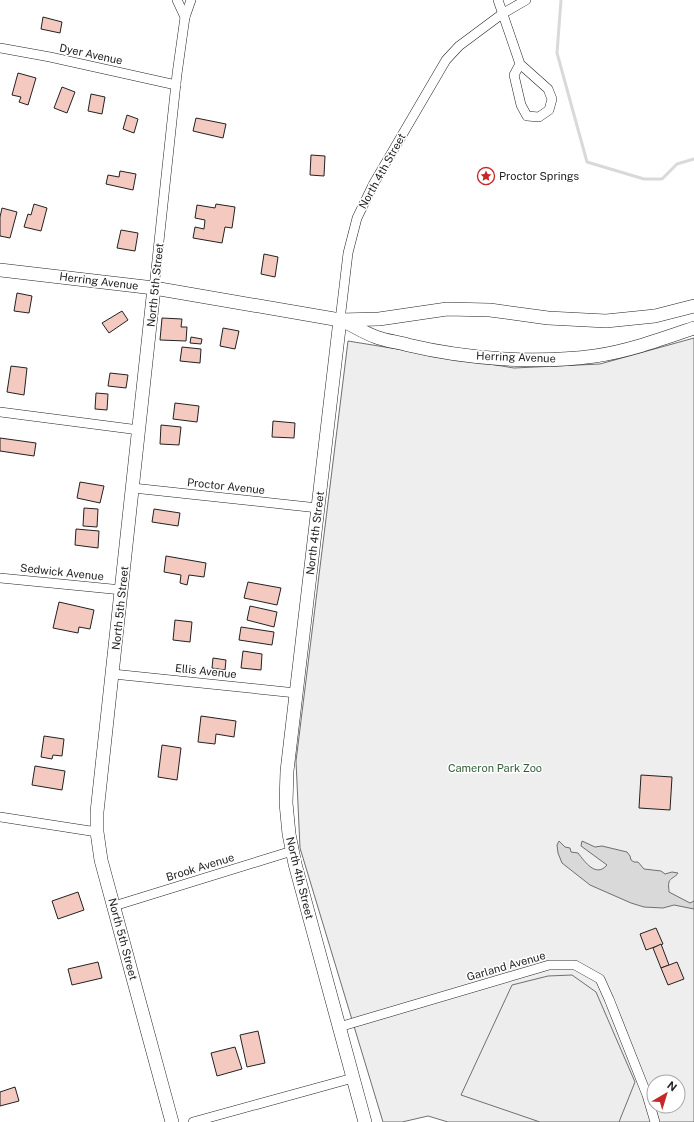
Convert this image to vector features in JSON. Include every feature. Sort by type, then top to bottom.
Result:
[{"type":"main road","name":"Herring Avenue","points":[[0,270],[154,288],[340,320],[379,319],[447,309],[490,310],[548,318],[606,321],[655,316],[694,306]]},
{"type":"main road","name":"North 5th Street","points":[[154,288],[97,812],[97,832],[101,860],[172,1122]]},
{"type":"main road","name":"Herring Avenue","points":[[340,320],[377,337],[431,350],[498,359],[531,360],[595,356],[631,348],[694,328]]},
{"type":"main road","name":"North 4th Street","points":[[340,320],[287,771],[286,803],[289,834],[295,864],[365,1122]]},
{"type":"street","points":[[177,0],[186,17]]},
{"type":"street","name":"North 5th Street","points":[[154,288],[176,85],[186,17],[191,0]]},
{"type":"street","points":[[498,0],[520,64],[548,89],[552,99],[549,110],[539,117],[527,116],[521,105],[514,75],[520,64]]},
{"type":"street","name":"North 4th Street","points":[[340,320],[348,253],[357,218],[374,183],[446,60],[459,46],[502,14],[526,0]]},
{"type":"street","name":"Dyer Avenue","points":[[0,48],[50,57],[176,85]]},
{"type":"street","points":[[0,412],[139,430]]},
{"type":"street","name":"Proctor Avenue","points":[[133,488],[318,508]]},
{"type":"street","name":"Sedwick Avenue","points":[[0,578],[122,590]]},
{"type":"street","name":"Ellis Avenue","points":[[113,674],[296,692]]},
{"type":"street","points":[[0,818],[97,832]]},
{"type":"street","name":"Brook Avenue","points":[[114,906],[292,851]]},
{"type":"street","name":"Garland Avenue","points":[[339,1027],[549,965],[575,965],[600,979],[647,1096],[654,1122]]},
{"type":"street","points":[[193,1122],[353,1078]]},
{"type":"green space","name":"Cameron Park Zoo","points":[[694,338],[694,1122],[448,1122],[428,1116],[402,1122],[383,1122],[300,848],[296,761],[348,341],[514,368],[600,364]]},
{"type":"shaded area","points":[[559,841],[565,847],[570,848],[571,852],[578,853],[587,864],[595,869],[603,869],[607,865],[581,846],[582,841],[595,847],[602,846],[627,852],[631,860],[638,862],[644,869],[661,871],[665,874],[672,872],[678,873],[670,881],[669,892],[690,903],[694,901],[694,909],[674,905],[663,908],[644,907],[631,903],[590,885],[562,863],[558,853],[557,845]]},
{"type":"shaded area","points":[[572,975],[596,992],[635,1082],[619,1122],[540,1122],[461,1095],[512,985],[548,976]]},
{"type":"building","points":[[43,17],[62,22],[60,33],[41,29]]},
{"type":"building","points":[[18,73],[36,78],[28,105],[19,102],[21,97],[12,95]]},
{"type":"building","points":[[62,87],[75,92],[67,113],[54,108]]},
{"type":"building","points":[[91,94],[105,97],[102,114],[88,111]]},
{"type":"building","points":[[127,115],[138,119],[134,133],[123,129]]},
{"type":"building","points":[[196,118],[226,124],[223,138],[193,131]]},
{"type":"building","points":[[311,155],[325,156],[324,176],[310,175]]},
{"type":"building","points":[[120,171],[136,174],[133,190],[106,184],[108,175],[119,177]]},
{"type":"building","points":[[34,204],[47,208],[41,231],[24,227],[28,214],[31,215]]},
{"type":"building","points":[[216,204],[235,207],[232,228],[225,227],[222,243],[193,238],[195,227],[204,229],[205,220],[195,218],[197,205],[215,208]]},
{"type":"building","points":[[2,208],[17,212],[10,238],[0,236],[0,217]]},
{"type":"building","points":[[121,230],[138,233],[135,251],[117,248]]},
{"type":"building","points":[[264,254],[278,257],[275,277],[261,274]]},
{"type":"building","points":[[17,293],[32,296],[29,313],[14,311]]},
{"type":"building","points":[[122,311],[128,320],[109,333],[102,323]]},
{"type":"building","points":[[162,318],[182,319],[181,327],[187,327],[186,341],[160,340]]},
{"type":"building","points":[[223,328],[239,331],[235,349],[220,346]]},
{"type":"building","points":[[191,337],[202,339],[201,344],[190,343]]},
{"type":"building","points":[[182,347],[201,349],[200,363],[180,361]]},
{"type":"building","points":[[11,366],[27,368],[24,395],[7,392]]},
{"type":"building","points":[[110,373],[128,375],[126,388],[108,386]]},
{"type":"building","points":[[96,393],[108,394],[107,410],[95,409]]},
{"type":"building","points":[[175,403],[199,406],[197,422],[173,419]]},
{"type":"building","points":[[273,421],[295,423],[294,438],[272,437]]},
{"type":"building","points":[[161,425],[181,427],[179,445],[160,444]]},
{"type":"building","points":[[0,438],[36,443],[34,456],[0,451]]},
{"type":"building","points":[[80,482],[104,486],[100,503],[77,498]]},
{"type":"building","points":[[84,508],[98,509],[97,527],[83,526]]},
{"type":"building","points":[[154,509],[180,513],[178,526],[152,522]]},
{"type":"building","points":[[76,529],[99,531],[98,548],[75,545]]},
{"type":"building","points":[[166,556],[206,563],[204,577],[189,575],[187,585],[180,583],[181,575],[164,572]]},
{"type":"building","points":[[248,582],[281,588],[277,605],[244,598]]},
{"type":"building","points":[[59,602],[94,610],[90,629],[79,627],[78,633],[53,628]]},
{"type":"building","points":[[250,606],[277,612],[274,627],[247,620]]},
{"type":"building","points":[[175,620],[192,622],[190,642],[173,640]]},
{"type":"building","points":[[241,627],[274,632],[272,645],[239,640]]},
{"type":"building","points":[[243,651],[262,654],[261,670],[241,668]]},
{"type":"building","points":[[213,658],[226,660],[225,670],[212,668]]},
{"type":"building","points":[[201,716],[236,721],[234,737],[216,734],[215,744],[198,742]]},
{"type":"building","points":[[44,736],[64,739],[62,756],[53,755],[52,759],[41,757]]},
{"type":"building","points":[[162,745],[181,748],[177,780],[158,777]]},
{"type":"building","points":[[35,766],[65,771],[62,790],[32,785]]},
{"type":"building","points":[[641,775],[672,777],[670,810],[639,808]]},
{"type":"building","points":[[78,892],[84,910],[58,919],[52,901]]},
{"type":"building","points":[[656,928],[663,944],[646,950],[640,934]]},
{"type":"building","points":[[661,944],[669,965],[661,968],[653,948]]},
{"type":"building","points":[[98,962],[102,978],[72,985],[68,969]]},
{"type":"building","points":[[677,962],[684,979],[668,985],[661,968]]},
{"type":"building","points":[[258,1031],[265,1063],[247,1067],[240,1035]]},
{"type":"building","points":[[235,1047],[242,1069],[217,1076],[211,1053]]},
{"type":"building","points":[[15,1087],[19,1101],[0,1106],[0,1092]]},
{"type":"waterway","points":[[561,0],[557,53],[587,162],[644,179],[662,179],[677,164],[694,159]]},
{"type":"place","name":"Proctor Springs","points":[[486,176]]}]
